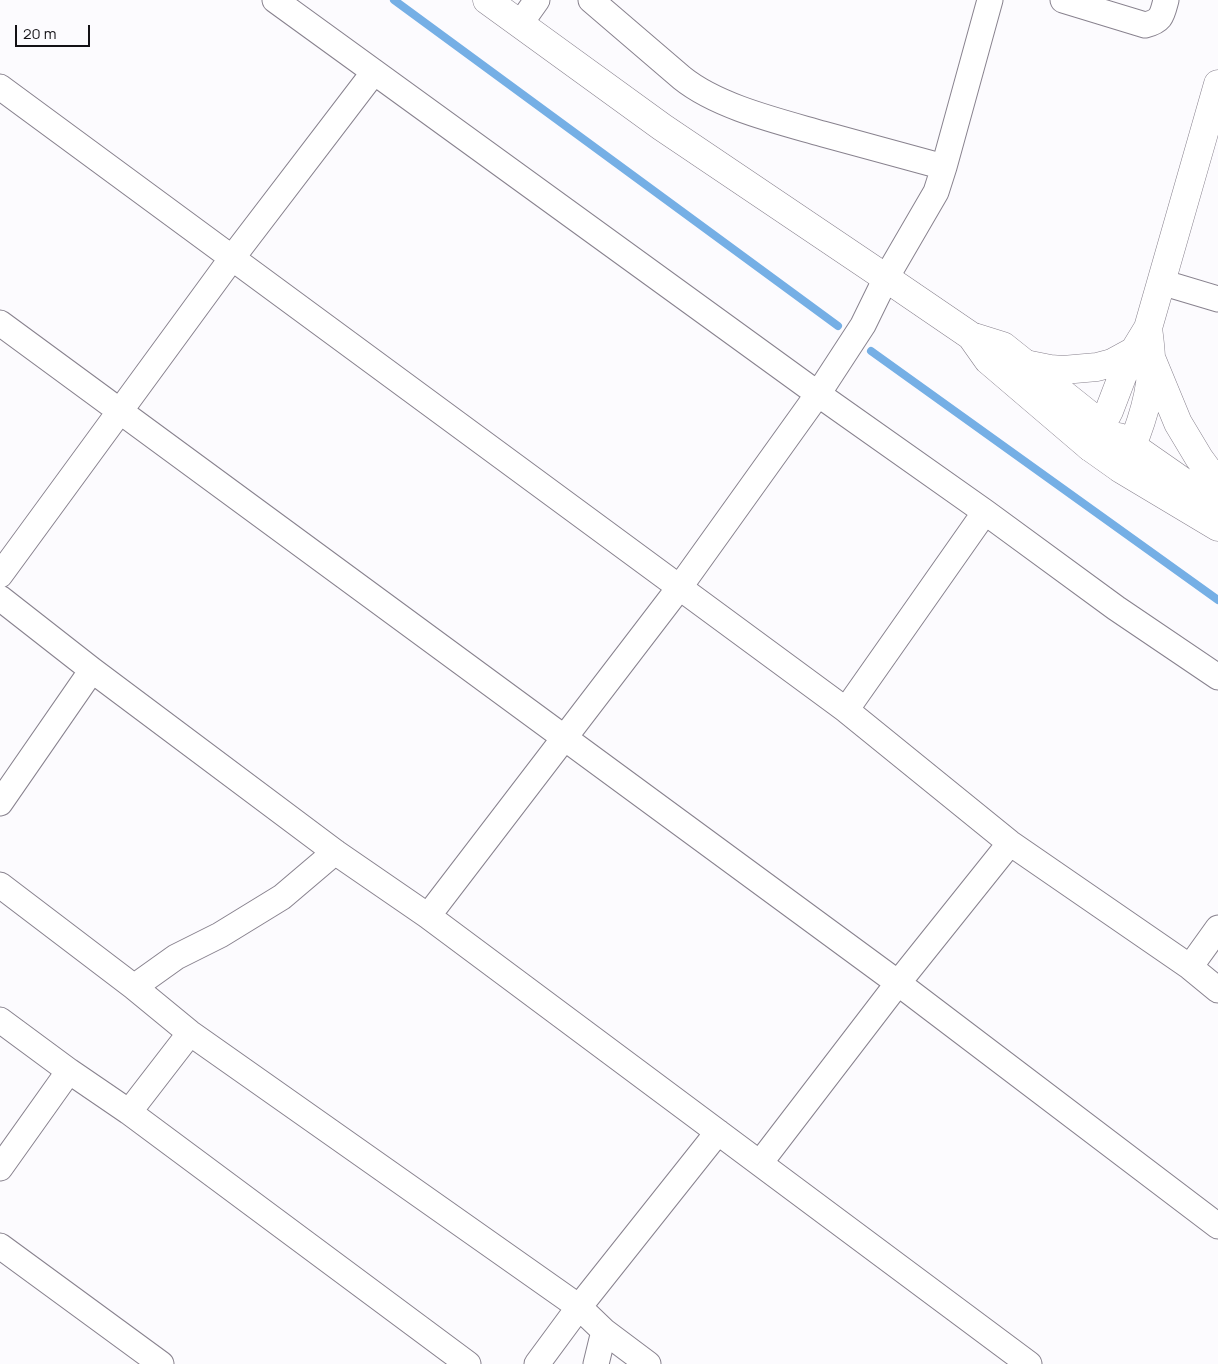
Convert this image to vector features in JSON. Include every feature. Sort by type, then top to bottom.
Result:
[{"type":"main road","points":[[487,0],[662,127],[972,336],[1003,346],[1025,364],[1096,436]]},
{"type":"main road","points":[[1096,436],[1117,393],[1122,377],[1143,354],[1148,328],[1214,117],[1218,84]]},
{"type":"main road","points":[[972,336],[988,360],[1127,458],[1218,527]]},
{"type":"main road","points":[[1025,364],[1063,370],[1097,367],[1143,354]]},
{"type":"main road","points":[[1127,458],[1149,387],[1151,373],[1143,354]]},
{"type":"main road","points":[[1143,354],[1178,423],[1199,458],[1218,484]]},
{"type":"main road","points":[[1127,458],[1218,506]]},
{"type":"street","points":[[275,0],[1116,608],[1218,677]]},
{"type":"street","points":[[520,24],[537,0]]},
{"type":"street","points":[[591,0],[694,89],[748,112],[944,167]]},
{"type":"street","points":[[428,916],[679,588],[818,394],[863,324],[886,278],[936,192],[990,0]]},
{"type":"street","points":[[1063,0],[1145,25],[1154,23],[1162,15],[1166,0]]},
{"type":"street","points":[[0,575],[232,258],[374,72]]},
{"type":"street","points":[[0,87],[846,710],[1010,843],[1190,967],[1218,990]]},
{"type":"street","points":[[1162,282],[1218,299]]},
{"type":"street","points":[[0,323],[898,983],[1218,1226]]},
{"type":"street","points":[[846,710],[985,512]]},
{"type":"street","points":[[0,598],[92,670],[335,852],[428,916],[1029,1364]]},
{"type":"street","points":[[0,803],[92,670]]},
{"type":"street","points":[[760,1163],[898,983],[1010,843]]},
{"type":"street","points":[[134,987],[176,957],[220,935],[282,897],[335,852]]},
{"type":"street","points":[[0,885],[134,987],[190,1033],[579,1307],[604,1331],[648,1364]]},
{"type":"street","points":[[1190,967],[1218,928]]},
{"type":"street","points":[[0,1020],[129,1112],[468,1364]]},
{"type":"street","points":[[129,1112],[190,1033]]},
{"type":"street","points":[[0,1168],[69,1071]]},
{"type":"street","points":[[537,1364],[579,1307],[718,1132]]},
{"type":"street","points":[[0,1246],[161,1364]]},
{"type":"street","points":[[596,1364],[604,1331]]},
{"type":"waterway","points":[[394,0],[838,326]]},
{"type":"waterway","points":[[871,351],[1218,600]]}]
